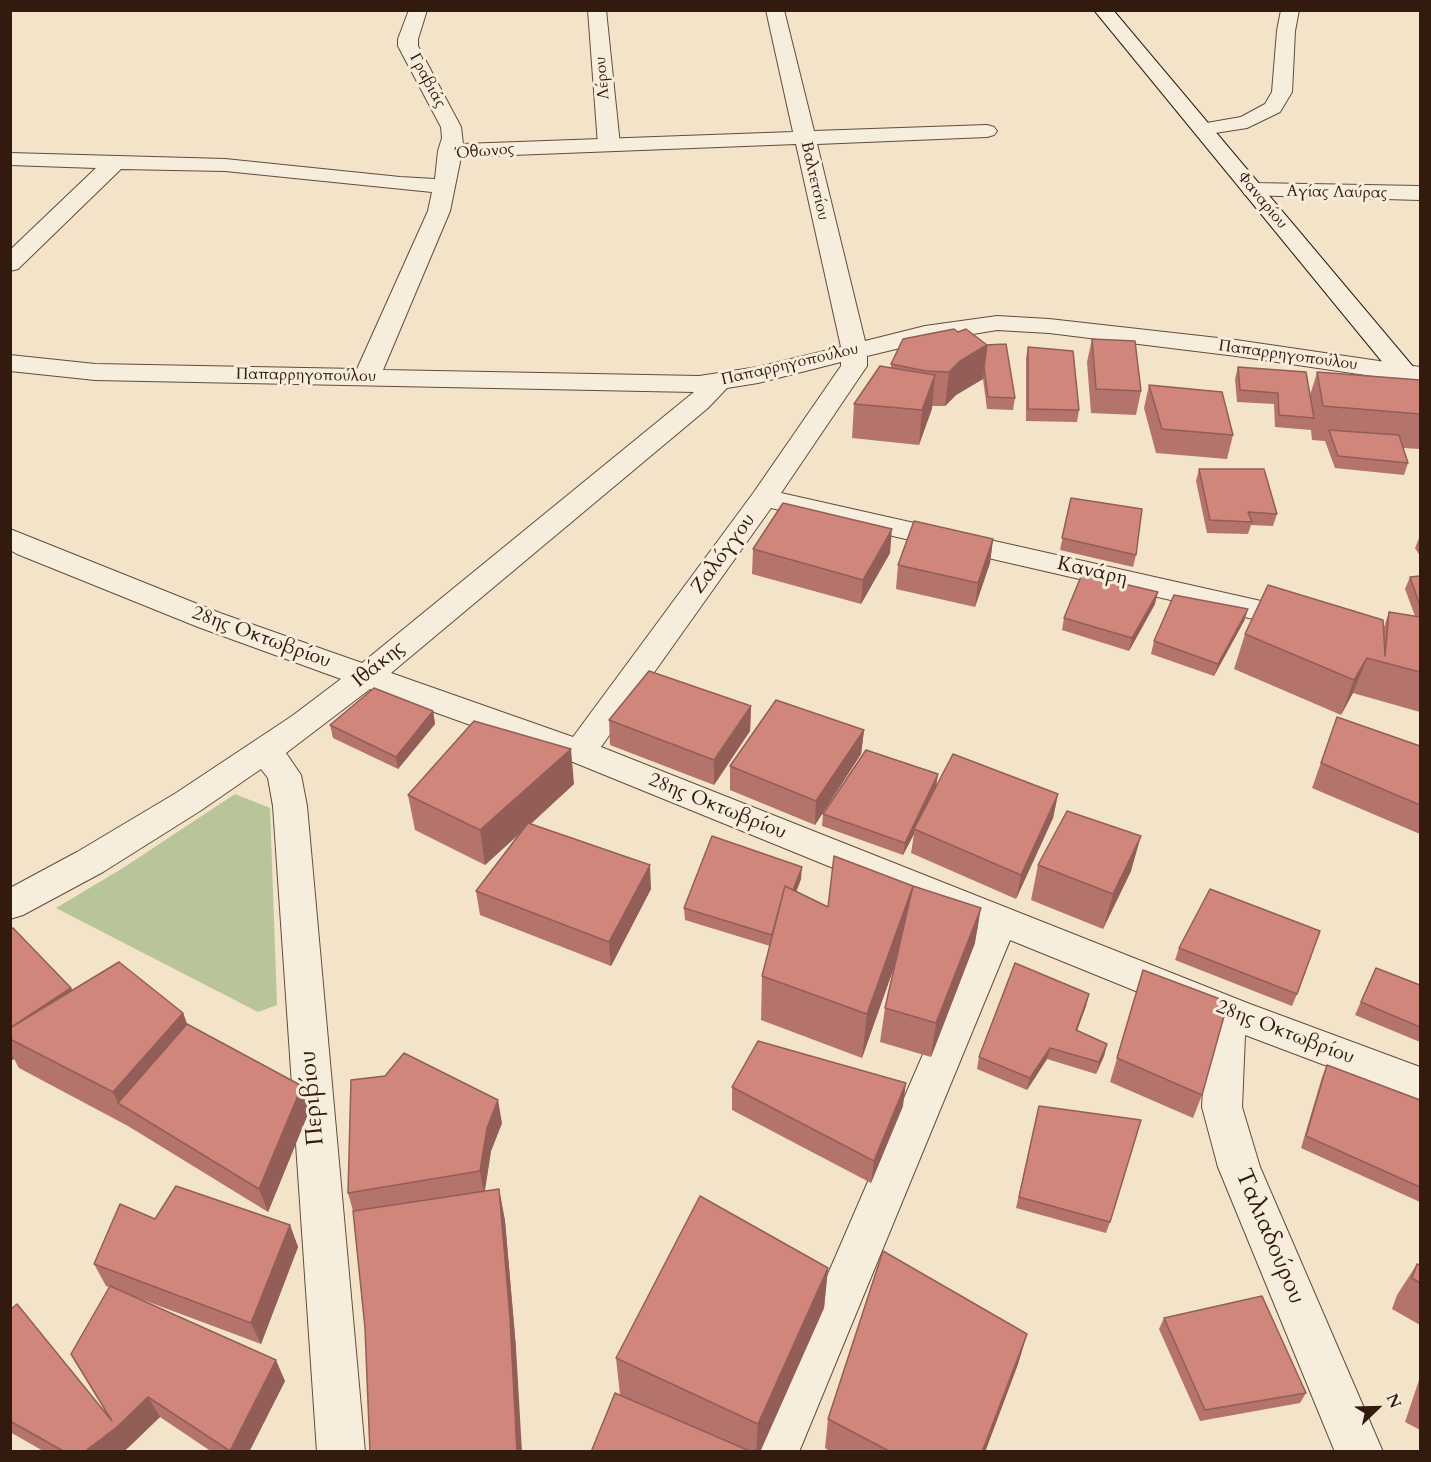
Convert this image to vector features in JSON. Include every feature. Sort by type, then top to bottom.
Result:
[{"type":"street","name":"Γραβιάς","points":[[418,10],[408,45],[451,127],[453,138],[449,152]]},
{"type":"street","name":"Λέρου","points":[[597,10],[609,145]]},
{"type":"street","name":"Βαλτετσίου","points":[[775,10],[854,350]]},
{"type":"street","name":"Φαναρίου","points":[[1103,10],[1416,380]]},
{"type":"street","points":[[1202,129],[1246,122],[1273,108],[1282,92],[1286,31],[1290,10]]},
{"type":"street","name":"Όθωνος","points":[[10,159],[225,165],[400,184],[445,186],[449,152],[987,131]]},
{"type":"street","points":[[10,264],[116,161]]},
{"type":"street","points":[[367,377],[439,212],[445,186]]},
{"type":"street","name":"Αγίας Λαύρας","points":[[1253,190],[1420,194]]},
{"type":"street","name":"Παπαρρηγοπούλου","points":[[10,363],[95,372],[646,385],[717,382],[967,326],[1021,323],[1236,348],[1416,380]]},
{"type":"street","name":"Ζαλόγγου","points":[[580,752],[764,498],[851,371],[855,359],[854,350]]},
{"type":"street","name":"Ιθάκης","points":[[10,905],[90,862],[266,751],[365,677],[699,402],[717,382]]},
{"type":"street","name":"Κανάρη","points":[[764,498],[1328,626]]},
{"type":"street","name":"28ης Οκτωβρίου","points":[[10,538],[27,547],[209,620],[580,752],[1236,1015],[1420,1084]]},
{"type":"street","name":"Περιβίου","points":[[266,751],[284,775],[290,806],[341,1452]]},
{"type":"street","points":[[775,1452],[999,921]]},
{"type":"street","name":"Ταλιαδούρου","points":[[1236,1015],[1226,1034],[1222,1107],[1228,1129],[1239,1167],[1359,1452]]},
{"type":"green space","points":[[235,794],[270,808],[277,1005],[258,1012],[56,908],[123,868]]},
{"type":"building","points":[[954,329],[958,332],[966,329],[987,345],[960,361],[949,372],[926,371],[891,364],[903,339]]},
{"type":"building","points":[[1092,339],[1135,341],[1141,391],[1096,389]]},
{"type":"building","points":[[1006,344],[1015,398],[988,397],[984,367],[986,345]]},
{"type":"building","points":[[1028,347],[1073,351],[1079,410],[1028,409]]},
{"type":"building","points":[[880,366],[935,375],[922,410],[854,404]]},
{"type":"building","points":[[1238,367],[1306,372],[1314,418],[1279,415],[1278,393],[1240,390]]},
{"type":"building","points":[[1317,372],[1420,380],[1420,414],[1323,406]]},
{"type":"building","points":[[1149,385],[1222,392],[1233,435],[1162,429]]},
{"type":"building","points":[[1329,430],[1399,435],[1408,463],[1338,456]]},
{"type":"building","points":[[1199,469],[1264,469],[1277,514],[1248,512],[1252,522],[1210,520]]},
{"type":"building","points":[[1071,498],[1142,509],[1136,555],[1062,538]]},
{"type":"building","points":[[783,503],[892,529],[863,580],[753,549]]},
{"type":"building","points":[[914,521],[993,539],[978,583],[898,565]]},
{"type":"building","points":[[1082,574],[1158,592],[1132,638],[1064,618]]},
{"type":"building","points":[[1420,576],[1420,606],[1410,577]]},
{"type":"building","points":[[1268,585],[1383,620],[1385,656],[1389,612],[1420,617],[1420,672],[1367,658],[1354,680],[1245,634]]},
{"type":"building","points":[[1174,595],[1248,609],[1218,664],[1154,641]]},
{"type":"building","points":[[649,671],[751,706],[714,760],[609,720]]},
{"type":"building","points":[[374,688],[433,711],[396,757],[330,725]]},
{"type":"building","points":[[776,700],[864,730],[816,801],[730,766]]},
{"type":"building","points":[[1337,717],[1420,746],[1420,805],[1321,763]]},
{"type":"building","points":[[474,721],[571,749],[480,830],[408,795]]},
{"type":"building","points":[[866,750],[938,774],[905,843],[823,814]]},
{"type":"building","points":[[953,754],[1058,794],[1021,875],[914,829]]},
{"type":"building","points":[[1067,811],[1141,836],[1113,894],[1038,865]]},
{"type":"building","points":[[528,823],[650,865],[609,942],[476,891]]},
{"type":"building","points":[[712,836],[802,867],[793,890],[785,886],[772,935],[684,908]]},
{"type":"building","points":[[834,856],[913,886],[867,1014],[762,976],[785,886],[828,907]]},
{"type":"building","points":[[913,886],[981,908],[936,1023],[885,1008]]},
{"type":"building","points":[[1210,889],[1320,931],[1297,994],[1179,948]]},
{"type":"building","points":[[13,928],[71,988],[10,1028],[10,929]]},
{"type":"building","points":[[119,962],[183,1013],[113,1092],[10,1039],[10,1028]]},
{"type":"building","points":[[1015,963],[1089,994],[1076,1030],[1107,1044],[1099,1062],[1050,1048],[1030,1078],[979,1057]]},
{"type":"building","points":[[1376,968],[1420,985],[1420,1027],[1361,1002]]},
{"type":"building","points":[[1143,970],[1228,1002],[1202,1095],[1117,1058]]},
{"type":"building","points":[[187,1024],[302,1086],[259,1189],[118,1103]]},
{"type":"building","points":[[758,1041],[906,1083],[874,1161],[732,1087]]},
{"type":"building","points":[[404,1053],[498,1100],[487,1128],[480,1171],[348,1193],[351,1080],[385,1076]]},
{"type":"building","points":[[1327,1065],[1420,1100],[1420,1187],[1306,1136]]},
{"type":"building","points":[[1039,1106],[1141,1120],[1110,1222],[1019,1197]]},
{"type":"building","points":[[176,1186],[290,1225],[251,1323],[94,1264],[120,1204],[155,1219]]},
{"type":"building","points":[[499,1189],[510,1318],[517,1452],[370,1452],[365,1328],[353,1211]]},
{"type":"building","points":[[700,1196],[828,1268],[758,1424],[616,1358]]},
{"type":"building","points":[[883,1251],[1027,1334],[982,1452],[891,1452],[828,1419]]},
{"type":"building","points":[[1417,1264],[1420,1265],[1420,1283],[1412,1278]]},
{"type":"building","points":[[110,1286],[276,1360],[230,1451],[148,1397],[117,1427],[84,1452],[65,1452],[10,1421],[10,1310],[17,1304],[112,1421],[71,1354]]},
{"type":"building","points":[[1262,1296],[1306,1393],[1205,1410],[1164,1318]]},
{"type":"building","points":[[615,1393],[752,1452],[591,1452]]}]
